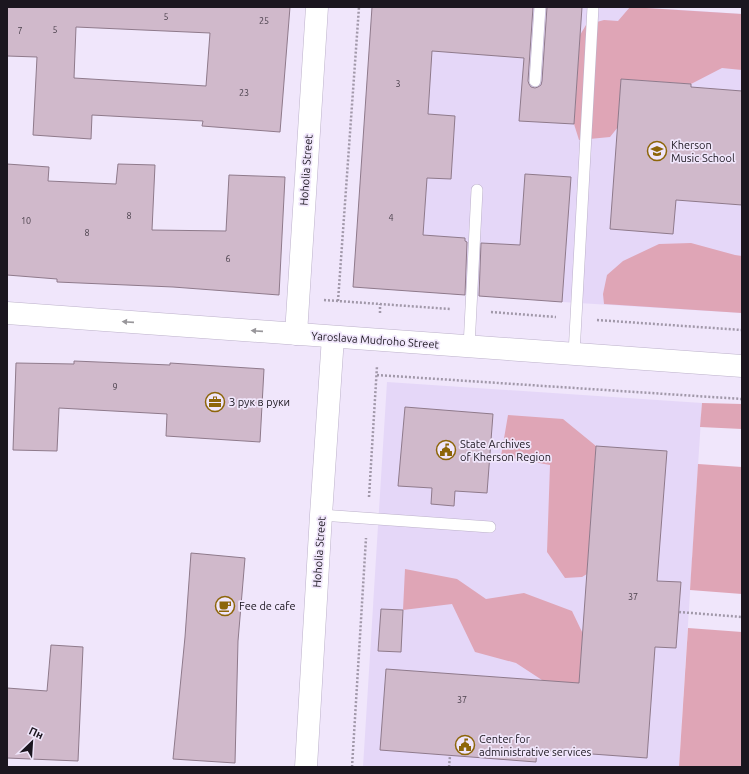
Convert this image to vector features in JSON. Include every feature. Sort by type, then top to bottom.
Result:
[{"type":"street","name":"Hoholia Street","points":[[296,334],[317,7]]},
{"type":"street","name":"Yaroslava Mudroho Street","points":[[7,313],[742,366]]},
{"type":"street","name":"Hoholia Street","points":[[306,767],[333,337]]},
{"type":"lane","points":[[535,81],[540,7]]},
{"type":"lane","points":[[574,354],[593,7]]},
{"type":"lane","points":[[469,347],[477,190]]},
{"type":"lane","points":[[321,515],[367,517],[490,527]]},
{"type":"path","points":[[338,301],[359,7]]},
{"type":"path","points":[[298,298],[742,330]]},
{"type":"path","points":[[352,767],[377,375],[742,399]]},
{"type":"path","points":[[679,612],[742,616]]},
{"type":"path","points":[[450,756],[450,767]]},
{"type":"shaded area","points":[[372,7],[639,7],[742,14],[742,313],[353,287]]},
{"type":"shaded area","points":[[630,7],[742,14],[742,70],[722,68],[691,84],[621,79],[618,127],[610,137],[579,140],[574,124],[580,35],[586,25],[604,20],[618,21]]},
{"type":"shaded area","points":[[691,243],[742,256],[742,313],[604,304],[603,294],[607,275],[623,261],[659,244]]},
{"type":"shaded area","points":[[387,382],[702,403],[679,767],[363,767]]},
{"type":"shaded area","points":[[702,403],[742,404],[742,429],[700,427]]},
{"type":"shaded area","points":[[508,415],[563,419],[596,446],[587,574],[582,577],[565,578],[547,552],[550,465],[501,456]]},
{"type":"shaded area","points":[[698,464],[742,467],[742,594],[690,590]]},
{"type":"shaded area","points":[[405,569],[457,579],[486,599],[524,593],[572,611],[583,634],[577,714],[542,680],[516,663],[475,652],[452,604],[403,610]]},
{"type":"shaded area","points":[[688,628],[742,632],[742,767],[679,767]]},
{"type":"building","points":[[7,7],[290,7],[280,132],[202,126],[203,121],[92,115],[91,139],[33,135],[37,57],[7,56]],"holes":[[[76,27],[210,33],[206,86],[74,78]]]},
{"type":"building","points":[[372,7],[533,7],[528,81],[531,87],[535,88],[541,85],[542,81],[547,7],[582,7],[574,124],[519,121],[524,58],[432,51],[428,114],[455,116],[451,179],[427,178],[423,235],[465,238],[465,241],[467,242],[465,295],[353,287]]},
{"type":"building","points":[[621,79],[691,84],[691,87],[742,91],[742,205],[676,200],[673,234],[610,229]]},
{"type":"building","points":[[7,164],[49,167],[48,181],[116,184],[118,164],[155,165],[152,230],[226,231],[229,175],[285,177],[279,295],[173,287],[57,282],[57,279],[7,275]]},
{"type":"building","points":[[525,174],[571,177],[562,302],[479,296],[481,243],[520,245]]},
{"type":"building","points":[[74,361],[170,365],[170,363],[264,369],[260,442],[166,436],[167,414],[59,408],[57,451],[13,450],[16,363],[74,364]]},
{"type":"building","name":"State Archives of Kherson Region","points":[[405,407],[493,414],[487,493],[455,491],[454,506],[431,504],[432,488],[398,486]]},
{"type":"building","points":[[596,446],[667,451],[657,581],[681,582],[676,648],[655,647],[647,758],[537,750],[536,762],[380,750],[386,669],[579,683]]},
{"type":"building","points":[[191,553],[245,558],[238,641],[235,763],[173,759],[185,637]]},
{"type":"building","points":[[381,609],[403,610],[401,652],[378,651]]},
{"type":"building","points":[[51,645],[83,647],[78,761],[7,758],[7,688],[47,691]]},
{"type":"place","name":"Kherson Music School","points":[[657,151]]},
{"type":"place","name":"З рук в руки","points":[[215,402]]},
{"type":"place","name":"State Archives of Kherson Region","points":[[446,450]]},
{"type":"place","name":"Fee de cafe","points":[[225,606]]},
{"type":"place","name":"Center for administrative services","points":[[465,745]]}]
